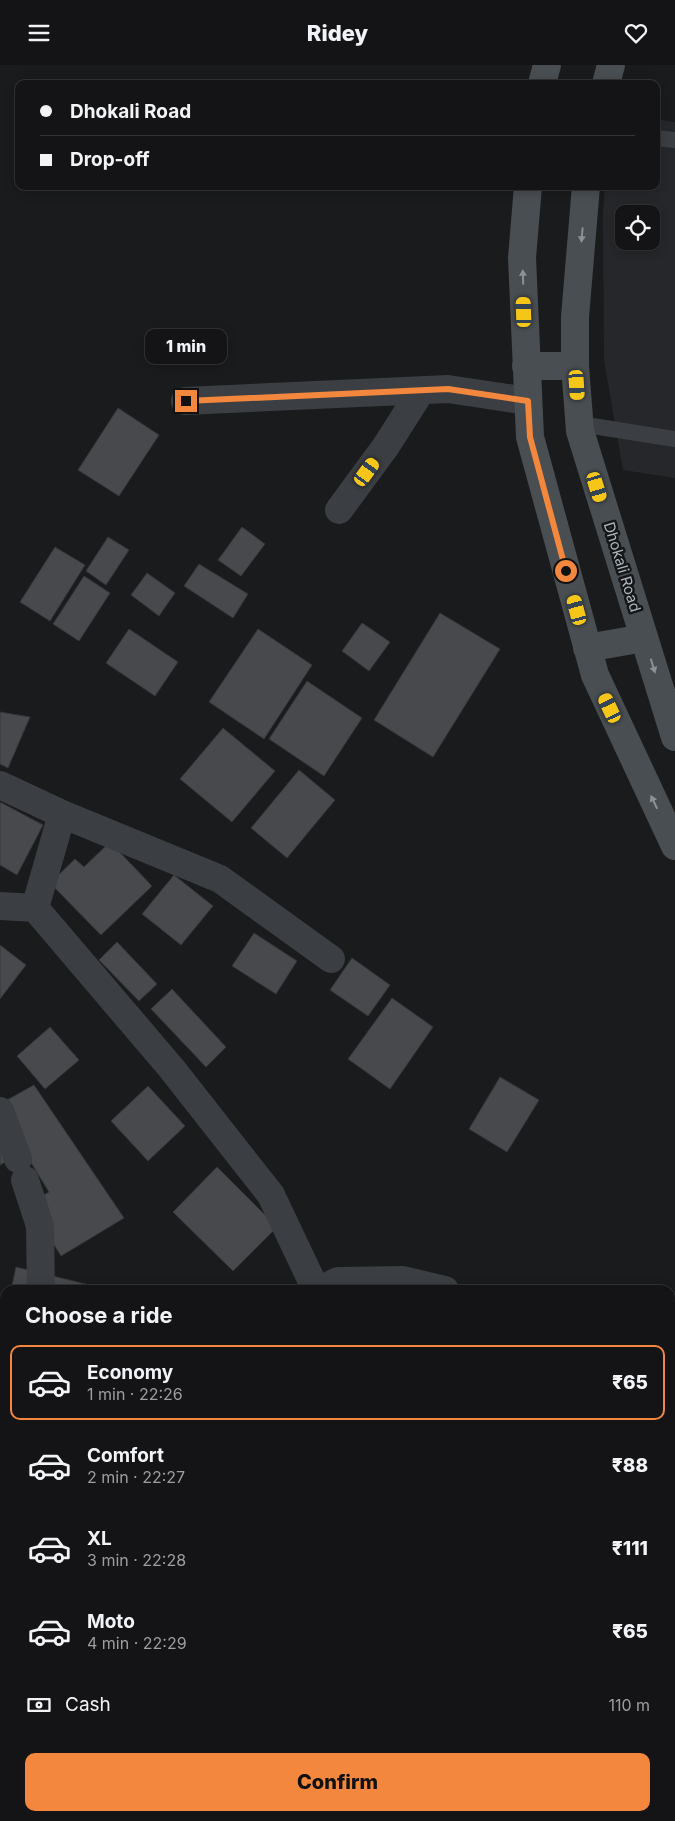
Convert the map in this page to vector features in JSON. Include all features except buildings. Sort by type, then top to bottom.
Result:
[{"type":"street","points":[[543,80],[547,65]]},
{"type":"street","points":[[607,80],[611,65]]},
{"type":"street","points":[[528,190],[522,258],[530,437],[595,675],[675,846]]},
{"type":"street","name":"Dhokali Road","points":[[586,190],[575,317],[575,366],[580,431],[675,737]]},
{"type":"street","points":[[526,366],[575,366]]},
{"type":"street","points":[[186,401],[448,389],[528,401]]},
{"type":"street","points":[[338,510],[386,446],[421,391]]},
{"type":"street","points":[[587,649],[644,638]]},
{"type":"street","points":[[0,785],[62,814],[220,879],[331,959]]},
{"type":"street","points":[[35,908],[62,814]]},
{"type":"street","points":[[0,906],[35,908],[172,1069],[271,1195],[314,1285]]},
{"type":"street","points":[[0,1111],[40,1226],[41,1285]]},
{"type":"street","points":[[330,1285],[338,1281],[403,1280],[424,1285]]},
{"type":"lane","points":[[660,138],[675,139]]},
{"type":"lane","points":[[580,424],[675,439]]},
{"type":"shaded area","points":[[660,120],[675,122],[675,478],[623,470],[604,360],[603,215],[605,190],[660,190]]},
{"type":"route","points":[[186,401],[448,389],[528,401],[530,437],[566,571]]}]
